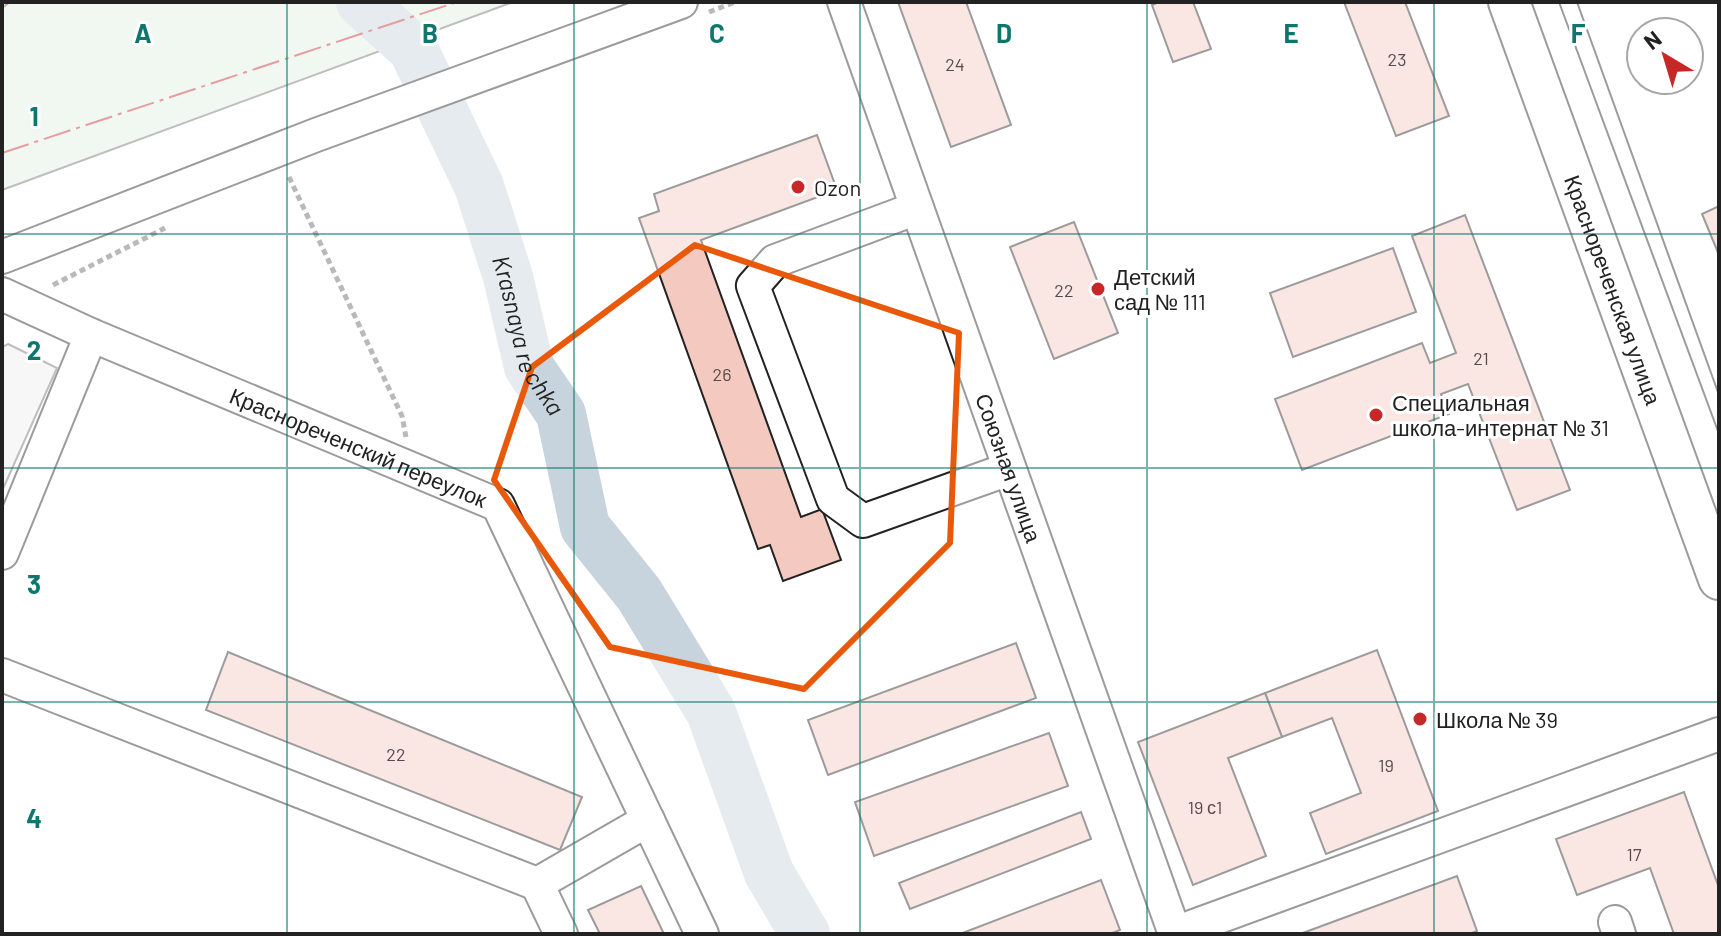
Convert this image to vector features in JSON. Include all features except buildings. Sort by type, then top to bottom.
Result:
[{"type":"main road","name":"Краснореченская улица","points":[[1509,2],[1719,579]]},
{"type":"street","points":[[2,257],[316,135],[681,2]]},
{"type":"street","name":"Союзная улица","points":[[844,2],[1175,934]]},
{"type":"street","points":[[917,208],[775,261],[753,286],[833,499],[863,521],[1009,469]]},
{"type":"street","name":"Краснореченский переулок","points":[[2,294],[91,335],[498,505],[702,934]]},
{"type":"street","points":[[2,553],[91,335]]},
{"type":"street","points":[[2,675],[537,884],[561,934]]},
{"type":"street","points":[[1175,934],[1719,734]]},
{"type":"street","points":[[537,884],[648,820]]},
{"type":"path","points":[[287,172],[402,416],[413,469]]},
{"type":"highlighted area","points":[[695,245],[959,333],[950,543],[804,689],[610,647],[494,480],[532,367]]},
{"type":"green space","points":[[2,2],[513,2],[2,190]]},
{"type":"shaded area","points":[[8,344],[57,368],[2,491],[2,347]]},
{"type":"waterway","name":"Krasnaya rechka","points":[[361,2],[413,49],[479,186],[508,277],[529,367],[561,414],[585,527],[639,594],[711,712],[769,873],[805,934]]},
{"type":"tram line","points":[[1559,2],[1719,434]]},
{"type":"tram line","points":[[1577,2],[1719,395]]},
{"type":"power","points":[[2,8],[10,2]]},
{"type":"power","points":[[2,153],[457,2]]},
{"type":"place","name":"Ozon","points":[[798,187]]},
{"type":"place","name":"Детский сад № 111","points":[[1098,289]]},
{"type":"place","name":"Специальная школа-интернат № 31","points":[[1376,415]]},
{"type":"place","name":"Школа № 39","points":[[1420,719]]}]
